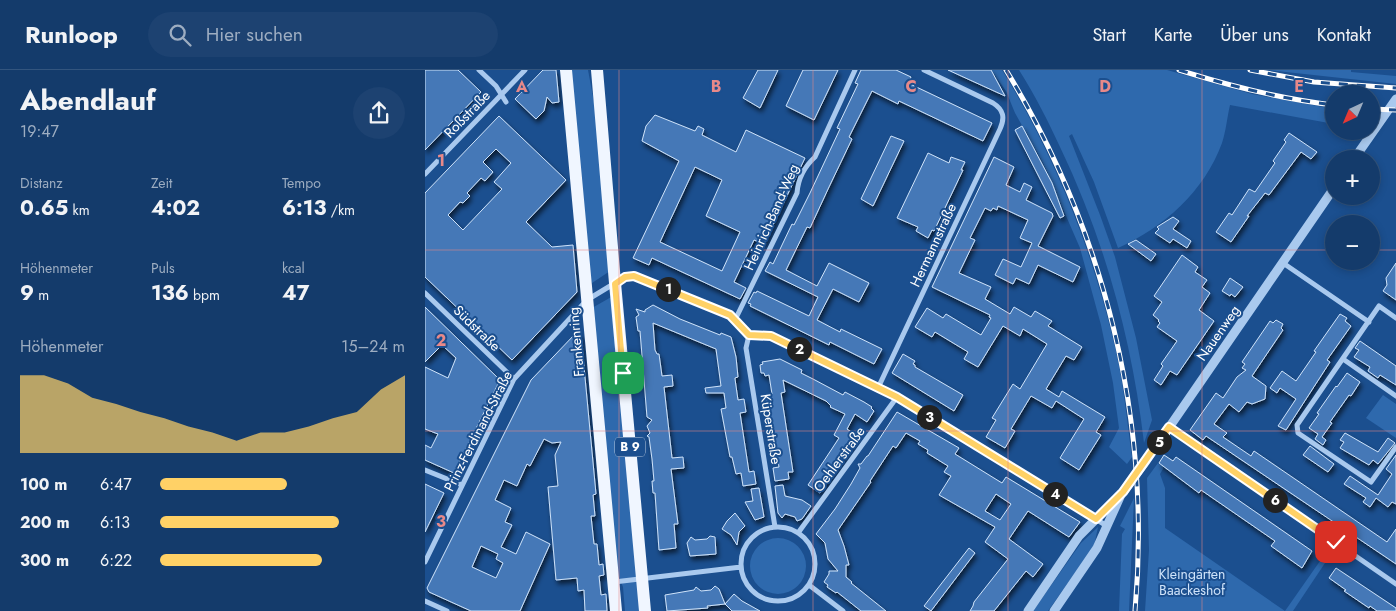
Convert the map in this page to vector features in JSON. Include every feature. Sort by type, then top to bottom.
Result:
[{"type":"main road","name":"Frankenring","points":[[566,70],[616,611]]},
{"type":"main road","name":"B 9","points":[[597,70],[645,611]]},
{"type":"street","points":[[479,70],[496,86],[506,102]]},
{"type":"street","name":"Roßstraße","points":[[425,174],[525,70]]},
{"type":"street","name":"Heinrich-Band-Weg","points":[[735,320],[797,193],[798,185],[807,164],[815,158],[855,70]]},
{"type":"street","name":"Hermannstraße","points":[[878,388],[1004,117],[1002,111],[993,103],[924,70]]},
{"type":"street","points":[[1360,150],[1396,99]]},
{"type":"street","name":"Nauenweg","points":[[1028,611],[1079,536],[1123,492],[1325,201]]},
{"type":"street","points":[[1283,263],[1369,322]]},
{"type":"street","name":"Prinz-Ferdinand-Straße","points":[[425,562],[513,379],[587,300],[625,277],[634,276],[730,315],[749,335]]},
{"type":"street","name":"Südstraße","points":[[425,293],[513,379]]},
{"type":"street","points":[[1396,318],[1379,306],[1297,425],[1298,433],[1371,482],[1396,447]]},
{"type":"street","points":[[749,335],[771,336],[897,397],[1107,526]]},
{"type":"street","name":"Küperstraße","points":[[749,335],[746,348],[775,527]]},
{"type":"street","points":[[1343,359],[1396,396]]},
{"type":"street","name":"Oehlerstraße","points":[[799,533],[897,397]]},
{"type":"street","points":[[1169,427],[1396,584]]},
{"type":"street","points":[[425,470],[462,485]]},
{"type":"street","name":"Nauenweg","points":[[1054,611],[1097,548],[1123,492]]},
{"type":"street","points":[[775,527],[799,533],[806,540],[814,557],[815,567],[809,585],[803,592],[787,600],[769,600],[753,591],[743,576],[741,567],[745,548],[750,540],[757,534],[775,527]]},
{"type":"street","points":[[613,582],[741,567]]},
{"type":"street","points":[[809,585],[843,611]]},
{"type":"street","points":[[425,601],[447,611]]},
{"type":"green space","points":[[569,70],[588,70],[597,118],[610,271],[592,283],[590,278]]},
{"type":"green space","points":[[991,70],[1002,70],[1021,103],[1056,171],[1084,242],[1107,314],[1119,364],[1132,457],[1127,464],[1109,447],[1119,428],[1113,383],[1101,325],[1080,248],[1043,163],[1015,113],[1006,91]]},
{"type":"green space","points":[[1019,70],[1167,70],[1252,94],[1325,107],[1325,122],[1230,105],[1222,143],[1205,177],[1181,206],[1151,230],[1118,248],[1094,182],[1072,134],[1069,136],[1115,257],[1136,338],[1152,420],[1144,443],[1139,405],[1124,329],[1103,255],[1076,182]]},
{"type":"green space","points":[[1268,70],[1351,70],[1351,72],[1396,76],[1396,84]]},
{"type":"green space","points":[[613,296],[641,611],[625,611],[623,587],[617,572],[592,308]]},
{"type":"green space","points":[[1383,395],[1396,404],[1396,438],[1366,418]]},
{"type":"green space","name":"Kleingärten Baackeshof","points":[[1158,463],[1164,467],[1160,474],[1165,488],[1165,528],[1285,611],[1145,611],[1149,550],[1147,478]]},
{"type":"green space","points":[[1134,498],[1129,611],[1119,611],[1122,534],[1125,529],[1120,526]]},
{"type":"green space","points":[[1098,527],[1094,546],[1048,611],[1033,611],[1081,543]]},
{"type":"green space","points":[[772,538],[784,538],[794,542],[802,550],[806,566],[802,582],[794,590],[784,594],[772,594],[762,590],[754,582],[750,572],[750,560],[754,550],[762,542]]},
{"type":"green space","points":[[1327,551],[1331,554],[1293,611],[1285,611]]},
{"type":"building","points":[[425,70],[458,70],[481,92],[425,150]]},
{"type":"building","points":[[543,70],[556,70],[559,102],[552,103],[547,97],[544,111],[536,119],[515,99]]},
{"type":"building","points":[[758,70],[778,70],[760,108],[743,98]]},
{"type":"building","points":[[803,70],[838,70],[814,120],[786,106]]},
{"type":"building","points":[[861,70],[896,70],[911,77],[908,83],[992,123],[983,141],[899,101],[898,104],[872,91],[849,137],[852,139],[810,228],[807,227],[786,270],[817,286],[829,263],[869,283],[859,302],[833,289],[817,320],[840,332],[841,329],[882,349],[874,364],[830,342],[829,345],[750,306],[751,304],[748,303],[754,292],[756,293],[757,291],[809,316],[818,297],[765,271],[770,262],[773,264],[792,224],[794,225],[810,193],[840,129],[837,128],[858,84],[855,83]]},
{"type":"building","points":[[948,70],[991,70],[1005,96]]},
{"type":"building","points":[[655,115],[695,131],[698,126],[704,129],[702,135],[736,152],[746,130],[805,158],[764,244],[754,240],[734,282],[746,288],[740,299],[652,258],[649,265],[633,258],[679,161],[642,141],[646,126]],"holes":[[[695,167],[722,180],[706,216],[740,232],[722,271],[660,242]]]},
{"type":"building","points":[[499,116],[566,180],[526,222],[552,247],[573,245],[577,292],[512,360],[425,277],[425,193]],"holes":[[[496,149],[511,163],[494,182],[502,189],[463,230],[448,215],[460,202],[463,203],[470,196],[467,193],[481,178],[485,181],[493,172],[483,162]]]},
{"type":"building","points":[[1022,126],[1052,183],[1064,216],[1060,218],[1015,130]]},
{"type":"building","points":[[1289,133],[1317,152],[1311,159],[1301,152],[1269,195],[1265,193],[1247,216],[1249,216],[1231,242],[1216,232],[1229,213],[1232,215],[1249,189],[1255,192],[1275,163],[1273,161],[1286,142],[1284,140]]},
{"type":"building","points":[[891,136],[904,141],[873,206],[861,199]]},
{"type":"building","points":[[928,153],[949,163],[951,157],[965,162],[934,231],[932,230],[928,238],[916,231],[918,227],[897,218]]},
{"type":"building","points":[[994,157],[1014,167],[1006,185],[1020,192],[1024,183],[1032,187],[1026,200],[1052,213],[1053,216],[1038,246],[1080,267],[1073,282],[1038,265],[1029,284],[1016,278],[1013,284],[995,275],[1003,259],[1021,267],[1032,243],[1020,238],[1028,220],[998,206],[997,210],[993,208],[991,211],[985,208],[970,238],[975,240],[959,273],[991,287],[985,299],[1010,314],[1014,307],[1031,317],[1035,311],[1052,321],[1048,326],[1082,347],[1074,360],[1066,356],[1046,389],[1059,397],[1062,391],[1105,417],[1096,432],[1101,435],[1079,470],[1060,458],[1084,419],[1056,401],[1052,408],[1031,396],[1011,429],[1015,431],[1005,448],[986,437],[996,420],[992,418],[1013,384],[1020,389],[1047,344],[1023,329],[1020,336],[1003,326],[978,367],[964,359],[968,352],[935,332],[932,337],[915,327],[927,308],[943,318],[946,314],[981,335],[991,318],[989,317],[990,315],[932,287]]},
{"type":"building","points":[[1173,217],[1179,221],[1173,229],[1191,241],[1187,248],[1173,239],[1170,243],[1155,233],[1159,229],[1157,227]]},
{"type":"building","points":[[1136,240],[1156,254],[1151,261],[1128,244]]},
{"type":"building","points":[[1182,255],[1198,267],[1195,272],[1207,280],[1202,287],[1210,293],[1199,310],[1214,321],[1177,375],[1170,371],[1161,385],[1154,380],[1163,366],[1161,364],[1177,341],[1157,327],[1160,323],[1159,320],[1153,315],[1162,302],[1154,296]]},
{"type":"building","points":[[1396,263],[1396,300],[1383,291],[1387,285],[1386,278]]},
{"type":"building","points":[[1230,278],[1243,287],[1235,297],[1222,291]]},
{"type":"building","points":[[653,305],[680,319],[720,335],[721,333],[731,337],[736,357],[738,377],[735,379],[738,400],[744,399],[746,412],[740,413],[749,472],[754,471],[756,484],[743,486],[741,473],[736,474],[732,457],[730,457],[721,409],[726,408],[724,393],[706,393],[705,388],[721,386],[716,349],[653,323],[655,350],[659,354],[662,376],[672,375],[673,386],[664,387],[672,458],[683,457],[684,468],[671,469],[678,524],[674,524],[676,548],[659,550],[655,493],[653,493],[652,481],[654,481],[652,459],[649,437],[647,436],[650,433],[647,426],[652,420],[647,417],[640,331],[638,331],[636,317],[639,315],[636,309],[645,312],[645,310]]},
{"type":"building","points":[[425,307],[500,380],[454,473],[425,460],[425,445],[431,448],[438,434],[425,429],[425,367],[448,378],[456,358],[442,345],[425,362]]},
{"type":"building","points":[[1340,314],[1347,318],[1345,321],[1351,326],[1327,360],[1330,362],[1286,430],[1278,426],[1296,399],[1280,388],[1277,393],[1270,388],[1282,371],[1296,381]]},
{"type":"building","points":[[1276,320],[1283,324],[1281,328],[1283,330],[1252,376],[1266,386],[1265,399],[1252,404],[1247,402],[1239,412],[1229,404],[1214,424],[1227,433],[1223,437],[1251,456],[1254,451],[1387,542],[1396,529],[1396,564],[1206,436],[1203,440],[1190,430],[1216,393],[1223,398],[1237,377],[1246,370],[1242,368],[1245,364],[1242,362],[1270,321],[1273,323]]},
{"type":"building","points":[[576,333],[581,335],[596,494],[593,495],[595,516],[591,516],[594,544],[597,544],[599,565],[603,564],[604,575],[599,576],[601,595],[606,594],[607,611],[585,611],[584,590],[578,591],[577,578],[556,580],[548,487],[558,486],[555,455],[561,442],[552,443],[544,439],[530,466],[527,464],[517,486],[504,480],[495,500],[511,508],[505,522],[512,525],[501,547],[516,554],[526,532],[550,544],[520,611],[471,611],[429,592],[427,588],[531,380]],"holes":[[[481,546],[498,554],[496,559],[503,563],[496,578],[472,567]]]},
{"type":"building","points":[[1360,341],[1396,366],[1396,385],[1380,375],[1378,378],[1368,371],[1370,367],[1354,357],[1359,350],[1355,348]]},
{"type":"building","points":[[903,354],[915,361],[913,364],[915,367],[963,395],[954,411],[892,373]]},
{"type":"building","points":[[780,359],[802,370],[801,373],[843,395],[845,392],[864,402],[872,407],[874,411],[867,422],[855,414],[847,429],[857,436],[820,493],[808,485],[839,438],[834,435],[845,414],[830,407],[826,401],[783,380],[785,392],[781,393],[793,472],[788,472],[789,479],[775,481],[773,468],[779,467],[769,408],[764,409],[762,396],[772,394],[769,375],[765,376],[764,373],[761,373],[760,365],[763,364],[762,362]]},
{"type":"building","points":[[1347,373],[1360,382],[1330,422],[1332,423],[1322,437],[1326,440],[1323,445],[1315,439],[1318,434],[1309,428],[1319,414],[1317,413]]},
{"type":"building","points":[[897,412],[959,448],[955,454],[1002,483],[1006,477],[1080,522],[1069,537],[1028,511],[1009,539],[1043,564],[1033,577],[1026,571],[994,611],[970,611],[974,602],[1008,559],[985,542],[995,527],[939,495],[951,476],[944,472],[948,466],[927,453],[928,450],[918,444],[920,441],[906,433],[896,448],[893,446],[838,530],[849,565],[846,565],[846,577],[886,611],[861,611],[837,592],[827,587],[828,585],[824,582],[829,571],[838,571],[828,559],[825,543],[816,534],[851,484],[860,468],[858,464],[861,464]],"holes":[[[996,494],[1011,504],[1000,520],[985,511]]]},
{"type":"building","points":[[1345,433],[1378,452],[1388,438],[1395,443],[1378,464],[1373,460],[1369,465],[1340,448],[1344,442],[1340,440]]},
{"type":"building","points":[[1310,446],[1334,464],[1328,472],[1303,455]]},
{"type":"building","points":[[1164,455],[1173,461],[1176,457],[1312,551],[1302,568],[1271,546],[1275,541],[1201,490],[1199,493],[1159,463]]},
{"type":"building","points":[[1396,455],[1396,504],[1392,502],[1388,507],[1376,498],[1370,507],[1363,502],[1366,498],[1344,484],[1350,476],[1378,495],[1392,474],[1386,469]]},
{"type":"building","points":[[425,484],[444,493],[425,532]]},
{"type":"building","points":[[783,485],[785,496],[802,500],[811,506],[802,519],[797,521],[795,517],[785,514],[782,518],[778,513],[775,486]]},
{"type":"building","points":[[759,488],[764,517],[755,520],[745,502],[753,501],[751,489]]},
{"type":"building","points":[[735,513],[745,526],[739,532],[737,545],[731,535],[722,529]]},
{"type":"building","points":[[710,536],[715,537],[716,554],[690,556],[687,543],[691,537],[695,540],[707,539]]},
{"type":"building","points":[[969,548],[975,553],[931,611],[924,606]]},
{"type":"building","points":[[1336,568],[1396,608],[1396,611],[1377,611],[1370,606],[1369,608],[1344,591],[1346,590],[1329,578]]},
{"type":"building","points":[[715,586],[719,589],[725,604],[707,606],[708,608],[667,611],[665,595],[694,590],[696,587],[701,591],[711,590]]},
{"type":"building","points":[[734,594],[760,611],[732,611],[725,604]]},
{"type":"railway","points":[[1006,70],[1041,132],[1070,196],[1095,262],[1114,330],[1128,399],[1136,469],[1138,540],[1135,611]]},
{"type":"railway","points":[[1179,70],[1256,91],[1325,104]]},
{"type":"railway","points":[[1250,70],[1314,82],[1396,88]]},
{"type":"railway","points":[[1380,109],[1396,110]]},
{"type":"route","points":[[623,373],[615,284],[625,277],[634,276],[730,315],[749,335],[771,336],[897,397],[1096,519],[1123,492],[1169,427],[1336,542]]}]
